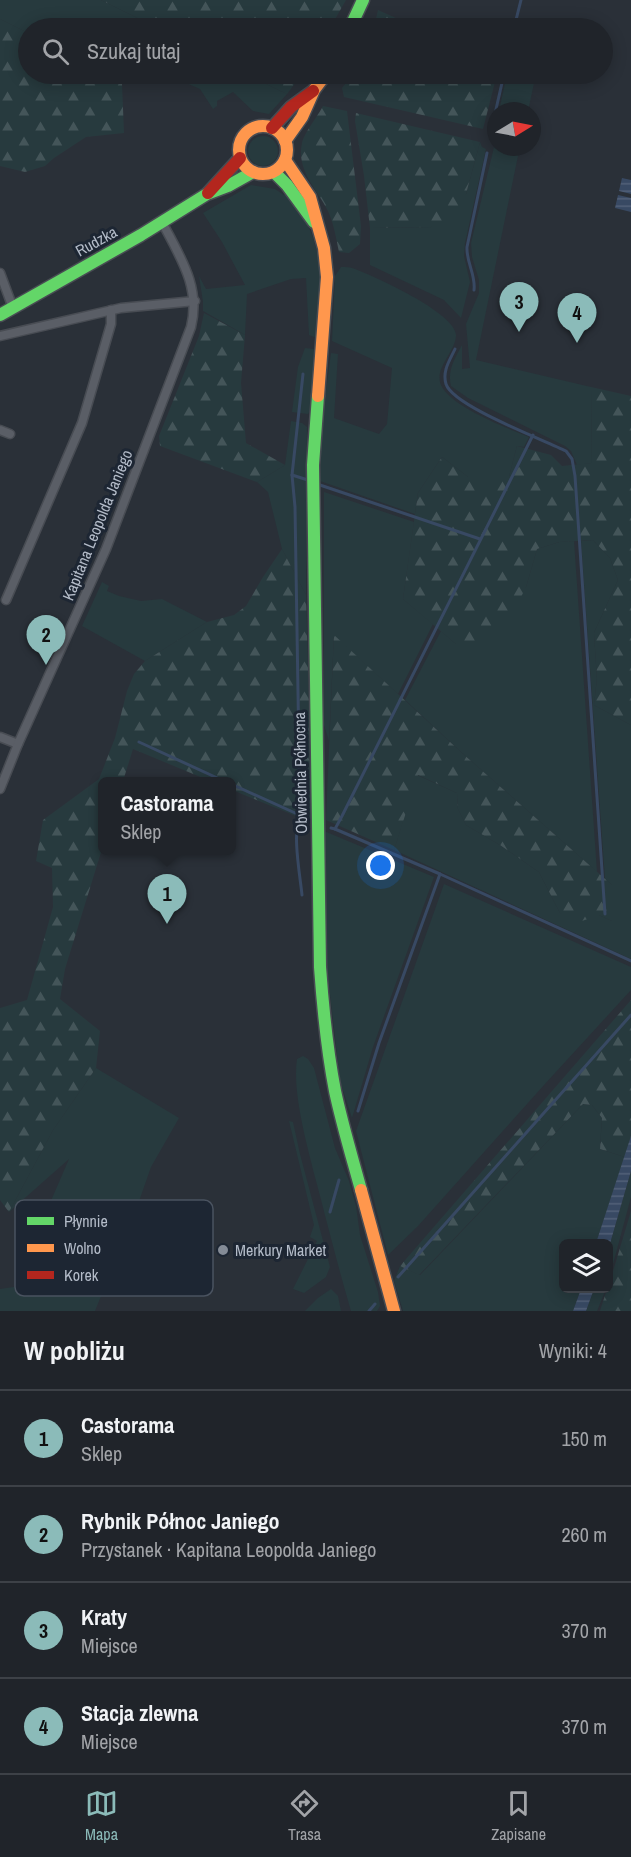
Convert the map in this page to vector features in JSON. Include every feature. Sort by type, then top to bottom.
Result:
[{"type":"main road","points":[[355,18],[363,0]]},
{"type":"main road","points":[[285,141],[302,117],[318,84]]},
{"type":"main road","points":[[272,128],[291,107],[314,90]]},
{"type":"main road","points":[[256,128],[272,128],[285,141],[287,150],[285,160],[274,172],[264,174],[253,172],[240,158],[240,143],[246,134],[256,128]]},
{"type":"main road","name":"Rudzka","points":[[207,194],[220,177],[240,158]]},
{"type":"main road","name":"Obwiednia Północna","points":[[285,160],[310,196],[324,248],[327,277],[313,465],[319,934],[322,1002],[332,1080],[394,1311]]},
{"type":"main road","name":"Rudzka","points":[[0,315],[207,194],[228,186],[253,172]]},
{"type":"main road","name":"Obwiednia Północna","points":[[274,172],[287,185],[318,228]]},
{"type":"street","name":"Kapitana Leopolda Janiego","points":[[0,789],[110,539],[193,321],[195,301],[191,280],[162,222]]},
{"type":"street","points":[[0,273],[13,308]]},
{"type":"street","points":[[0,336],[111,310],[195,301]]},
{"type":"street","points":[[6,600],[82,423],[111,324],[111,310]]},
{"type":"street","points":[[0,430],[10,434]]},
{"type":"street","points":[[0,736],[18,744]]},
{"type":"green space","points":[[0,0],[101,0],[138,18],[18,18],[18,28],[0,19]]},
{"type":"green space","points":[[101,0],[346,0],[336,18],[138,18]]},
{"type":"green space","points":[[378,10],[396,18],[376,18]]},
{"type":"green space","points":[[0,19],[18,28],[18,84],[122,84],[124,133],[86,137],[45,166],[25,172],[0,166]]},
{"type":"green space","points":[[188,84],[266,84],[287,94],[269,114],[253,111],[233,92],[217,101],[217,106],[213,109],[200,89]]},
{"type":"green space","points":[[266,84],[294,84],[287,94]]},
{"type":"green space","points":[[345,84],[494,84],[490,102],[487,102],[483,129],[344,97],[342,88]]},
{"type":"green space","points":[[505,84],[534,84],[530,102],[501,102]]},
{"type":"green space","points":[[323,106],[347,111],[361,226],[360,244],[349,253],[339,252],[330,216],[302,162],[303,139]]},
{"type":"green space","points":[[356,113],[480,142],[466,194],[453,216],[431,227],[370,228],[355,121]]},
{"type":"green space","points":[[263,136],[273,141],[278,151],[273,161],[263,166],[253,161],[248,151],[253,141]]},
{"type":"green space","points":[[480,142],[486,149],[465,243],[464,256],[470,282],[461,318],[444,300],[370,265],[370,228],[431,227],[466,194]]},
{"type":"green space","points":[[492,156],[518,156],[476,360],[591,387],[592,463],[577,465],[571,451],[565,446],[468,398],[451,386],[451,370],[462,345],[462,369],[470,368],[466,324],[479,293],[479,280],[472,257],[471,243]]},
{"type":"green space","points":[[251,185],[275,189],[284,195],[289,193],[308,225],[315,243],[320,270],[317,338],[309,335],[306,278],[291,279],[247,294],[245,335],[203,311],[199,276],[206,289],[245,285],[203,213]]},
{"type":"green space","points":[[341,267],[365,273],[396,287],[430,307],[453,327],[455,342],[440,374],[442,387],[448,395],[469,410],[529,437],[524,447],[517,446],[509,477],[468,477],[442,457],[418,493],[415,514],[320,481],[322,420],[331,353],[338,354],[334,418],[379,434],[387,424],[392,368],[332,341],[335,276]]},
{"type":"green space","points":[[204,313],[245,335],[241,383],[246,443],[285,465],[257,482],[160,446],[159,436],[199,336]]},
{"type":"green space","points":[[305,348],[314,349],[311,409],[308,414],[292,412],[298,367]]},
{"type":"green space","points":[[591,387],[631,396],[631,725],[594,705],[597,679],[594,633],[618,580],[610,558],[593,540],[559,542],[537,549],[526,587],[516,607],[484,644],[456,644],[403,599],[418,493],[442,457],[468,477],[509,477],[517,446],[551,455],[562,466],[592,463]]},
{"type":"green space","points":[[291,421],[302,423],[307,427],[306,595],[282,549],[268,492],[257,482],[285,465]]},
{"type":"green space","points":[[324,492],[414,522],[403,599],[433,624],[398,694],[334,636],[329,741],[324,725]]},
{"type":"green space","points":[[593,540],[610,558],[618,580],[594,633],[597,679],[594,705],[631,725],[631,959],[394,850],[417,775],[457,793],[458,809],[466,825],[539,872],[560,913],[599,915],[612,921],[612,885],[605,879],[581,541]]},
{"type":"green space","points":[[574,541],[597,872],[405,700],[441,631],[456,644],[526,587],[537,549],[559,542]]},
{"type":"green space","points":[[282,549],[306,595],[312,820],[296,816],[236,792],[236,777],[200,777],[133,749],[124,777],[100,777],[115,738],[127,691],[134,674],[145,661],[207,622],[234,615],[246,606]]},
{"type":"green space","points":[[102,582],[109,586],[107,591],[119,596],[141,601],[162,599],[207,622],[145,661],[82,626]]},
{"type":"green space","points":[[334,635],[462,753],[612,885],[612,921],[599,915],[582,921],[560,913],[539,872],[466,825],[458,809],[457,793],[418,775],[394,850],[326,820]]},
{"type":"green space","points":[[98,780],[98,855],[100,855],[65,969],[60,999],[100,1031],[96,1068],[53,1130],[9,1212],[0,1200],[0,1008],[27,1000],[53,907],[52,868],[36,861],[43,820]]},
{"type":"green space","points":[[324,831],[434,877],[373,1047],[352,1118],[340,1081],[327,968]]},
{"type":"green space","points":[[444,884],[631,967],[631,990],[418,1226],[388,1255],[356,1131]]},
{"type":"green space","points":[[631,1000],[631,1136],[625,1157],[600,1149],[602,1118],[592,1105],[583,1104],[419,1275],[400,1266]]},
{"type":"green space","points":[[303,1056],[314,1068],[335,1148],[349,1181],[356,1206],[360,1235],[378,1292],[380,1306],[377,1311],[351,1311],[301,1118],[296,1072],[297,1059]]},
{"type":"green space","points":[[96,1068],[179,1118],[151,1167],[139,1200],[51,1200],[69,1159],[23,1200],[15,1200],[53,1130]]},
{"type":"green space","points":[[583,1104],[592,1105],[602,1118],[600,1149],[625,1157],[597,1239],[559,1239],[559,1293],[580,1293],[573,1311],[403,1311],[394,1281],[400,1266],[420,1275]]},
{"type":"green space","points":[[289,1121],[293,1122],[330,1267],[326,1277],[304,1293],[293,1289],[317,1241],[310,1237],[314,1225]]},
{"type":"green space","points":[[631,1171],[631,1197],[613,1264],[611,1239]]},
{"type":"green space","points":[[631,1211],[631,1311],[600,1311],[606,1293],[613,1293],[613,1271]]},
{"type":"green space","points":[[15,1287],[15,1296],[101,1296],[95,1311],[0,1311],[0,1289]]},
{"type":"green space","points":[[331,1289],[338,1296],[341,1311],[305,1311],[318,1298]]},
{"type":"green space","points":[[593,1293],[604,1293],[597,1311],[586,1311]]},
{"type":"water","points":[[622,178],[631,180],[631,194],[619,191]]},
{"type":"water","points":[[618,195],[631,198],[631,212],[615,208]]},
{"type":"water","points":[[631,1136],[631,1171],[611,1239],[597,1239]]},
{"type":"water","points":[[580,1293],[593,1293],[586,1311],[573,1311]]},
{"type":"waterway","points":[[516,18],[521,0]]},
{"type":"waterway","points":[[498,102],[502,84]]},
{"type":"waterway","points":[[474,290],[467,247],[487,153]]},
{"type":"waterway","points":[[455,349],[445,375],[446,384],[452,393],[481,412],[566,451],[572,459],[605,914]]},
{"type":"waterway","points":[[302,895],[297,843],[300,816],[295,507],[292,475],[303,374]]},
{"type":"waterway","points":[[331,828],[335,829],[342,816],[533,435]]},
{"type":"waterway","points":[[292,475],[311,481]]},
{"type":"waterway","points":[[317,484],[480,539]]},
{"type":"waterway","points":[[139,742],[215,777]]},
{"type":"waterway","points":[[236,786],[304,817]]},
{"type":"waterway","points":[[335,829],[631,961]]},
{"type":"waterway","points":[[358,1111],[379,1043],[440,874]]},
{"type":"waterway","points":[[398,1277],[631,1015]]},
{"type":"waterway","points":[[330,1212],[339,1180]]},
{"type":"waterway","points":[[369,1311],[375,1304]]},
{"type":"traffic: fast","points":[[355,18],[363,0]]},
{"type":"traffic: fast","points":[[0,315],[141,235],[207,194],[228,186],[253,172]]},
{"type":"traffic: fast","points":[[274,172],[287,185],[314,222]]},
{"type":"traffic: fast","points":[[318,396],[313,465],[320,967],[335,1091],[361,1190]]},
{"type":"traffic: slow","points":[[285,141],[302,117],[318,84]]},
{"type":"traffic: slow","points":[[263,126],[280,133],[287,150],[280,167],[263,174],[246,167],[239,150],[246,133],[263,126]]},
{"type":"traffic: slow","points":[[285,160],[310,197],[324,248],[327,277],[318,396]]},
{"type":"traffic: slow","points":[[361,1190],[394,1311]]},
{"type":"traffic: jam","points":[[272,128],[291,107],[313,91]]},
{"type":"traffic: jam","points":[[208,193],[240,158]]},
{"type":"place","name":"Kraty","points":[[519,332]]},
{"type":"place","name":"Stacja zlewna","points":[[577,343]]},
{"type":"place","name":"Rybnik Północ Janiego","points":[[46,665]]},
{"type":"place","name":"Castorama","points":[[167,924]]},
{"type":"place","name":"Merkury Market","points":[[223,1250]]}]
